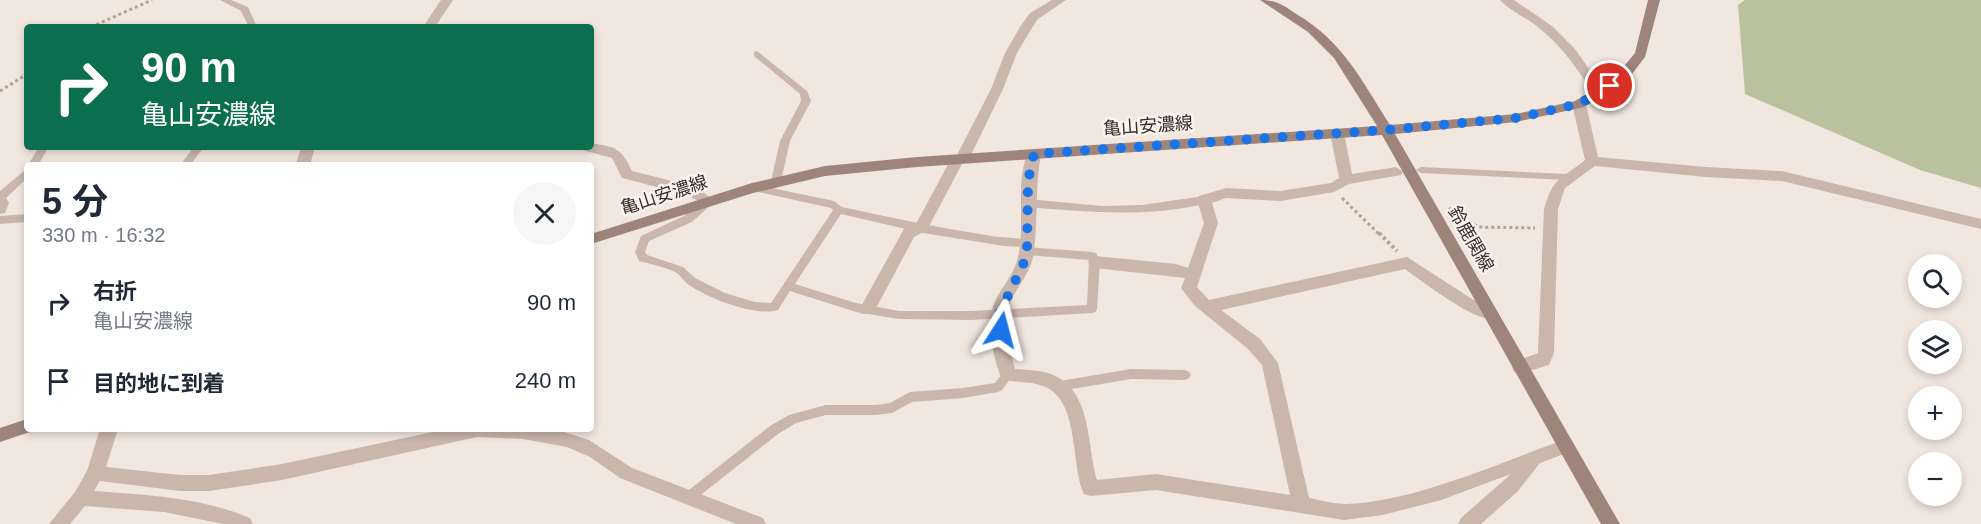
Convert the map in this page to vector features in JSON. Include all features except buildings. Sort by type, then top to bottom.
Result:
[{"type":"main road","name":"鈴鹿関線","points":[[1266,0],[1312,30],[1339,55],[1386,130],[1611,524]]},
{"type":"main road","name":"亀山安濃線","points":[[594,238],[776,181],[856,167],[1386,130],[1516,118],[1579,104],[1621,79],[1641,54],[1654,0]]},
{"type":"main road","points":[[0,435],[24,427]]},
{"type":"street","points":[[431,24],[447,0]]},
{"type":"street","points":[[867,310],[909,233],[922,226],[997,89],[1011,53],[1026,27],[1034,16],[1060,0]]},
{"type":"street","points":[[1506,0],[1546,25],[1580,63],[1600,93]]},
{"type":"street","points":[[1579,104],[1592,161]]},
{"type":"street","points":[[1337,133],[1340,184]]},
{"type":"street","points":[[594,148],[607,150],[617,155],[627,175],[691,191],[708,201]]},
{"type":"street","points":[[1034,154],[1028,181],[1026,247],[1023,265],[999,314],[1008,374],[1020,378],[1044,378],[1060,386],[1076,414],[1081,431],[1084,473],[1090,488],[1156,482],[1344,512],[1383,507],[1441,492],[1566,446]]},
{"type":"street","points":[[1520,367],[1543,360],[1546,353],[1551,209],[1556,190],[1567,177],[1588,166],[1592,161]]},
{"type":"street","points":[[1592,161],[1706,172],[1764,173],[1981,224]]},
{"type":"street","points":[[1301,504],[1270,363],[1254,344],[1207,308],[1189,288],[1211,224],[1204,200],[1226,193],[1280,196],[1396,172]]},
{"type":"street","points":[[0,199],[2,203],[0,209]]},
{"type":"street","points":[[1095,262],[1176,270],[1193,275]]},
{"type":"street","points":[[1207,308],[1407,263],[1467,303],[1491,315]]},
{"type":"street","points":[[58,524],[81,498],[95,473],[108,432]]},
{"type":"street","points":[[95,473],[180,483],[209,483],[282,472],[468,432]]},
{"type":"street","points":[[524,432],[565,439],[587,447],[599,453],[621,471],[757,524]]},
{"type":"street","points":[[1467,524],[1499,500],[1519,480],[1534,458]]},
{"type":"street","points":[[81,498],[202,510],[225,515],[244,524]]},
{"type":"lane","points":[[224,0],[245,9],[251,24]]},
{"type":"lane","points":[[757,54],[804,93],[806,101],[785,141],[776,181]]},
{"type":"lane","points":[[187,162],[197,150]]},
{"type":"lane","points":[[1420,170],[1567,177]]},
{"type":"lane","points":[[0,199],[24,176]]},
{"type":"lane","points":[[752,188],[918,228],[1092,256],[1095,262],[1092,309],[999,314],[898,315],[867,310],[787,286]]},
{"type":"lane","points":[[1027,203],[1102,210],[1142,209],[1204,200]]},
{"type":"lane","points":[[708,201],[688,219],[645,239],[640,252],[643,258],[684,273],[691,281],[732,300],[766,309],[774,307],[839,210]]},
{"type":"lane","points":[[0,220],[24,218]]},
{"type":"lane","points":[[689,497],[774,430],[793,419],[826,410],[892,408],[910,397],[963,393],[998,387],[1008,374]]},
{"type":"lane","points":[[1060,386],[1131,374],[1185,375]]},
{"type":"path","points":[[98,24],[152,0]]},
{"type":"path","points":[[0,91],[24,76]]},
{"type":"path","points":[[1340,184],[1352,209],[1402,255],[1407,263]]},
{"type":"path","points":[[1446,205],[1478,227],[1550,229]]},
{"type":"green space","points":[[1745,0],[1981,0],[1981,188],[1920,170],[1745,94],[1738,5]]},
{"type":"route","points":[[1001,330],[999,314],[1018,277],[1027,250],[1028,181],[1034,154],[1386,130],[1516,118],[1579,104],[1610,86]]}]
